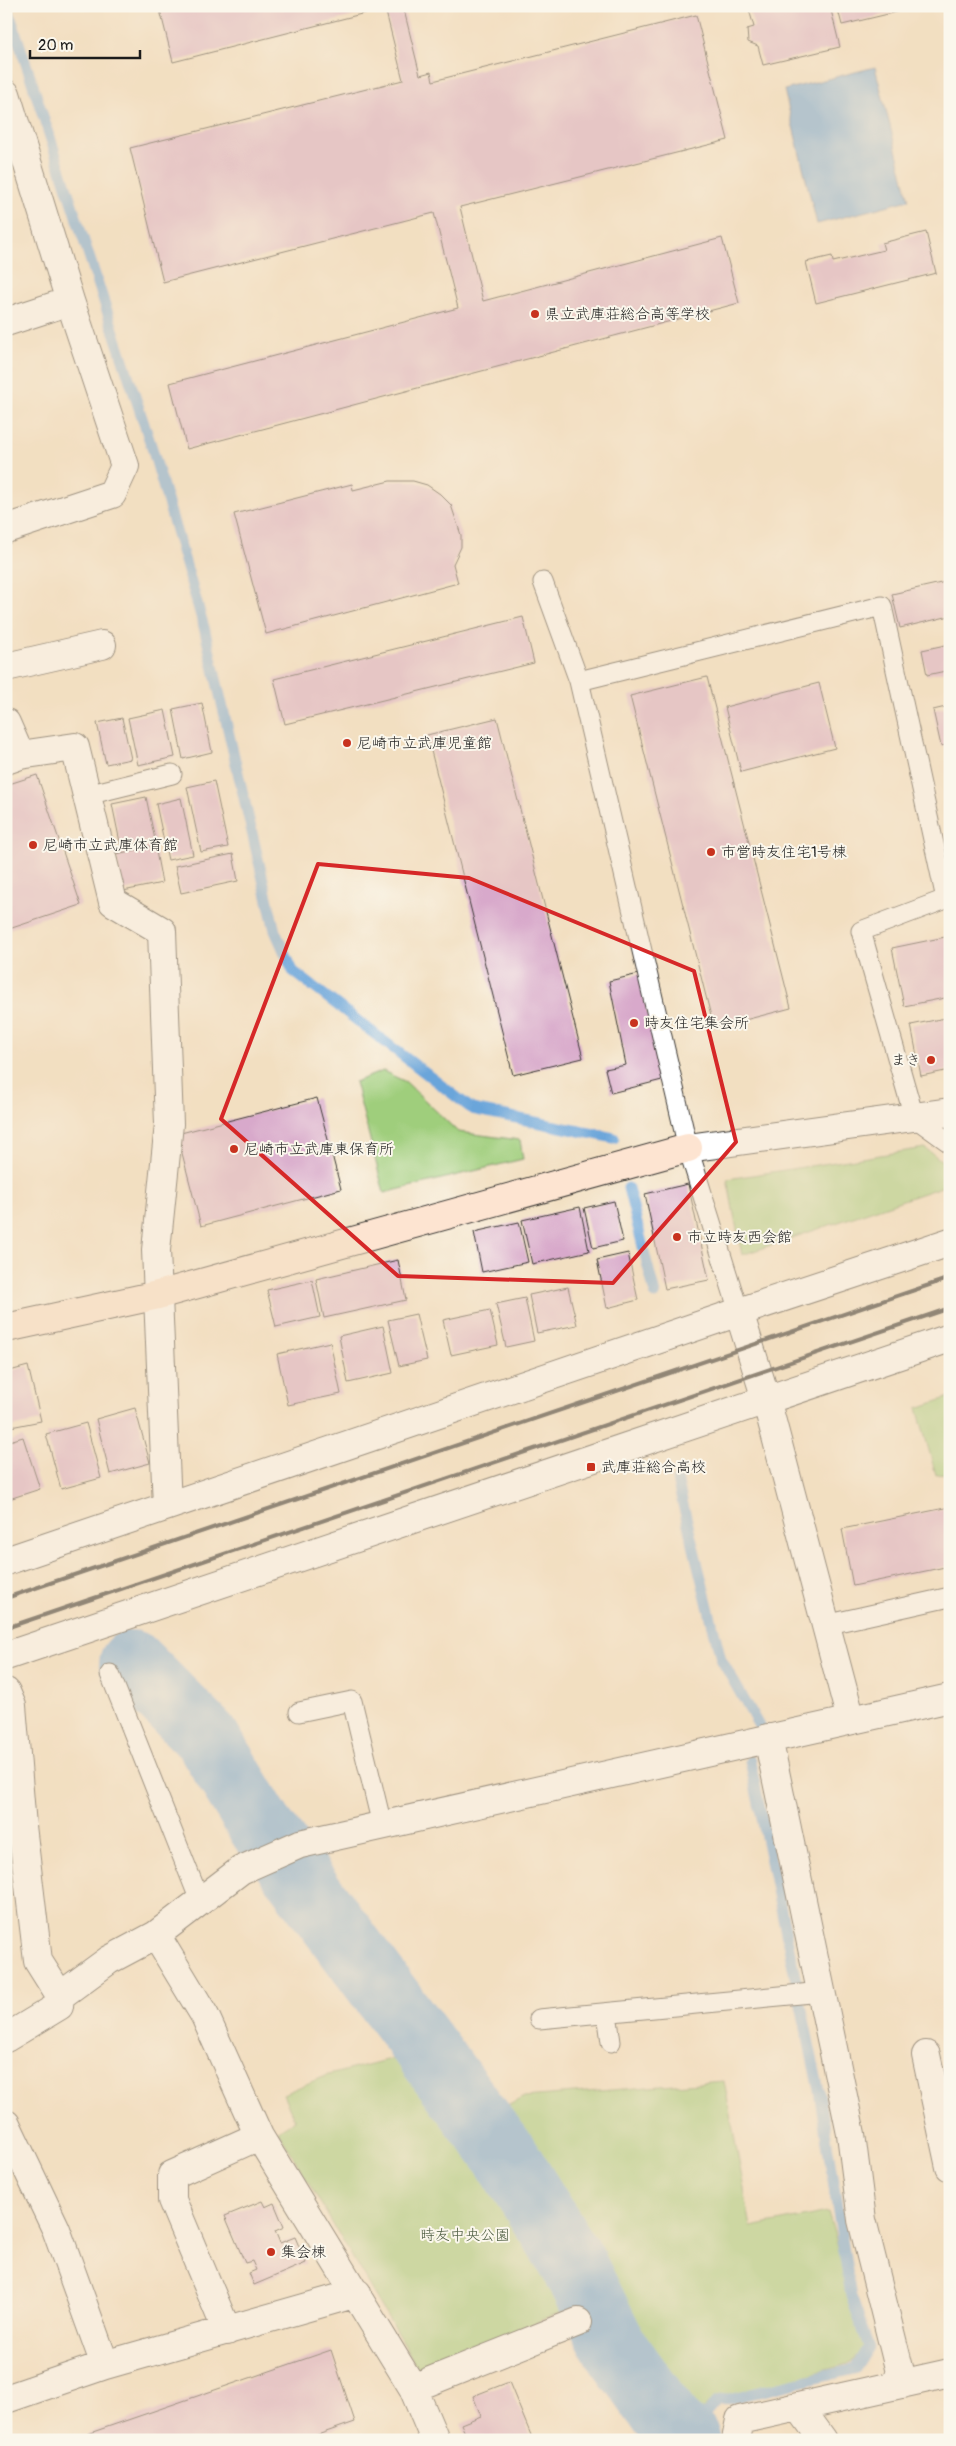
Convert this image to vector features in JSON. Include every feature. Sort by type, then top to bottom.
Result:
[{"type":"street","points":[[6,94],[70,301],[125,466],[112,494],[6,529]]},
{"type":"street","points":[[6,322],[70,301]]},
{"type":"street","points":[[6,667],[102,645]]},
{"type":"street","points":[[6,723],[13,758],[75,747],[113,902],[162,931],[169,1124],[156,1250],[167,1506]]},
{"type":"street","points":[[6,1328],[158,1295],[688,1148],[950,1112]]},
{"type":"street","points":[[6,1561],[950,1242]]},
{"type":"street","points":[[739,1312],[766,1399],[851,1720]]},
{"type":"street","points":[[6,1656],[950,1338]]},
{"type":"street","points":[[6,1692],[12,1706],[14,1828],[38,1961],[60,1996],[59,2006],[6,2038]]},
{"type":"street","points":[[60,1996],[109,1960],[156,1935],[242,1870],[300,1844],[950,1698]]},
{"type":"street","points":[[768,1738],[851,2134],[862,2220],[903,2384]]},
{"type":"street","points":[[156,1935],[206,2016],[259,2136],[413,2388],[435,2440]]},
{"type":"street","points":[[926,2055],[950,2167]]},
{"type":"street","points":[[6,2124],[56,2229],[104,2365]]},
{"type":"street","points":[[227,2331],[172,2200],[172,2175],[259,2136]]},
{"type":"street","points":[[6,2399],[104,2365],[357,2294]]},
{"type":"street","points":[[413,2388],[578,2322]]},
{"type":"street","points":[[736,2440],[740,2420],[950,2374]]},
{"type":"street","points":[[799,2407],[823,2440]]},
{"type":"lane","points":[[543,582],[579,681],[688,1148],[739,1312]]},
{"type":"lane","points":[[579,681],[882,606],[948,898],[861,931],[914,1117],[950,1143]]},
{"type":"lane","points":[[87,795],[172,774]]},
{"type":"lane","points":[[825,1625],[950,1597]]},
{"type":"lane","points":[[110,1674],[200,1901]]},
{"type":"lane","points":[[299,1712],[352,1701],[382,1826]]},
{"type":"lane","points":[[539,2019],[822,1992]]},
{"type":"lane","points":[[607,2013],[611,2042]]},
{"type":"highlighted area","points":[[318,864],[469,878],[694,971],[736,1142],[613,1283],[398,1276],[221,1119]]},
{"type":"green space","points":[[383,1071],[406,1082],[458,1132],[520,1140],[523,1159],[384,1193],[355,1082]]},
{"type":"green space","points":[[925,1148],[950,1167],[950,1184],[742,1255],[727,1179]]},
{"type":"green space","points":[[950,1397],[950,1473],[936,1475],[917,1408]]},
{"type":"green space","name":"時友中央公園","points":[[413,2053],[470,2126],[524,2097],[724,2081],[751,2227],[828,2212],[867,2345],[851,2363],[708,2403],[689,2425],[631,2344],[607,2292],[420,2372],[278,2131],[295,2120],[283,2094],[325,2076]]},
{"type":"water","points":[[875,67],[909,200],[817,224],[784,90]]},
{"type":"building","points":[[159,6],[403,6],[420,75],[431,72],[433,81],[696,15],[728,140],[460,207],[483,301],[722,238],[739,303],[187,449],[170,383],[458,308],[434,213],[163,282],[130,148],[403,80],[385,8],[173,62]]},
{"type":"building","points":[[748,6],[830,6],[840,47],[763,65],[758,46],[748,42],[747,29],[754,27]]},
{"type":"building","points":[[837,6],[904,6],[905,10],[842,25]]},
{"type":"building","points":[[926,232],[936,273],[816,303],[806,262],[832,256],[833,262],[884,250],[882,243]]},
{"type":"building","points":[[390,481],[413,481],[427,485],[451,505],[461,535],[461,547],[453,564],[458,583],[266,634],[234,514],[352,484],[353,490]]},
{"type":"building","points":[[950,581],[950,616],[900,628],[892,594]]},
{"type":"building","points":[[523,617],[534,663],[285,724],[274,679]]},
{"type":"building","points":[[950,644],[950,670],[927,675],[922,650]]},
{"type":"building","name":"市営時友住宅1号棟","points":[[707,677],[791,1008],[714,1028],[630,696]]},
{"type":"building","points":[[819,683],[835,748],[741,772],[725,707]]},
{"type":"building","points":[[202,703],[212,752],[183,759],[173,709]]},
{"type":"building","points":[[950,706],[950,744],[941,746],[933,710]]},
{"type":"building","points":[[165,710],[175,757],[138,765],[128,718]]},
{"type":"building","points":[[122,718],[131,759],[106,764],[97,723]]},
{"type":"building","points":[[497,718],[583,1058],[513,1075],[427,735]]},
{"type":"building","name":"尼崎市立武庫体育館","points":[[37,775],[81,905],[6,930],[6,785]]},
{"type":"building","points":[[214,781],[228,847],[201,852],[187,787]]},
{"type":"building","points":[[146,797],[155,840],[121,847],[112,804]]},
{"type":"building","points":[[181,798],[193,855],[168,860],[156,804]]},
{"type":"building","points":[[155,846],[162,883],[123,891],[116,854]]},
{"type":"building","points":[[233,854],[238,881],[181,893],[175,866]]},
{"type":"building","points":[[950,936],[950,997],[904,1006],[892,948]]},
{"type":"building","name":"時友住宅集会所","points":[[639,974],[662,1080],[611,1093],[605,1069],[626,1065],[609,981]]},
{"type":"building","points":[[950,1017],[950,1070],[921,1076],[911,1025]]},
{"type":"building","points":[[317,1098],[341,1189],[201,1226],[177,1134]]},
{"type":"building","name":"市立時友西会館","points":[[688,1184],[709,1280],[665,1289],[645,1194]]},
{"type":"building","points":[[614,1201],[623,1241],[593,1248],[584,1208]]},
{"type":"building","points":[[580,1207],[589,1251],[532,1264],[522,1220]]},
{"type":"building","points":[[519,1222],[528,1262],[482,1272],[474,1232]]},
{"type":"building","points":[[628,1253],[638,1300],[607,1308],[597,1260]]},
{"type":"building","points":[[398,1260],[406,1300],[324,1318],[316,1279]]},
{"type":"building","points":[[312,1280],[320,1317],[276,1327],[267,1290]]},
{"type":"building","points":[[568,1287],[577,1325],[537,1333],[529,1295]]},
{"type":"building","points":[[525,1298],[534,1341],[506,1347],[496,1304]]},
{"type":"building","points":[[490,1310],[498,1345],[451,1355],[443,1320]]},
{"type":"building","points":[[416,1314],[427,1360],[399,1366],[388,1320]]},
{"type":"building","points":[[383,1326],[393,1373],[348,1383],[339,1336]]},
{"type":"building","points":[[330,1342],[341,1394],[288,1405],[277,1354]]},
{"type":"building","points":[[28,1366],[41,1421],[6,1428],[6,1372]]},
{"type":"building","points":[[135,1408],[150,1463],[110,1474],[96,1419]]},
{"type":"building","points":[[86,1423],[101,1478],[61,1489],[46,1434]]},
{"type":"building","points":[[23,1437],[40,1489],[6,1500],[6,1442]]},
{"type":"building","points":[[950,1507],[950,1566],[853,1586],[842,1529]]},
{"type":"building","name":"集会棟","points":[[262,2201],[265,2207],[274,2203],[284,2227],[275,2231],[280,2243],[295,2237],[306,2263],[254,2285],[249,2273],[256,2270],[252,2261],[245,2263],[225,2216]]},
{"type":"building","points":[[331,2350],[355,2422],[303,2440],[89,2440],[87,2434]]},
{"type":"building","points":[[509,2382],[533,2440],[468,2440],[461,2424],[481,2416],[473,2396]]},
{"type":"waterway","points":[[7,6],[152,448],[204,627],[275,931],[293,971],[472,1109],[614,1138]]},
{"type":"waterway","points":[[628,1188],[655,1294]]},
{"type":"waterway","points":[[677,1480],[721,1659],[759,1726]]},
{"type":"waterway","points":[[132,1663],[207,1738],[261,1827],[505,2155],[576,2269],[615,2348],[672,2427],[688,2440]]},
{"type":"waterway","points":[[691,2440],[702,2418],[716,2402],[855,2369],[869,2347],[851,2296],[819,2091],[750,1761]]},
{"type":"railway","points":[[6,1598],[950,1278]]},
{"type":"railway","points":[[6,1628],[950,1308]]},
{"type":"place","name":"県立武庫荘総合高等学校","points":[[535,314]]},
{"type":"place","name":"尼崎市立武庫児童館","points":[[347,743]]},
{"type":"place","name":"尼崎市立武庫体育館","points":[[33,845]]},
{"type":"place","name":"市営時友住宅1号棟","points":[[711,852]]},
{"type":"place","name":"時友住宅集会所","points":[[634,1023]]},
{"type":"place","name":"まき","points":[[931,1060]]},
{"type":"place","name":"尼崎市立武庫東保育所","points":[[234,1149]]},
{"type":"place","name":"市立時友西会館","points":[[677,1237]]},
{"type":"place","name":"武庫荘総合高校","points":[[591,1467]]},
{"type":"place","name":"集会棟","points":[[271,2252]]}]
